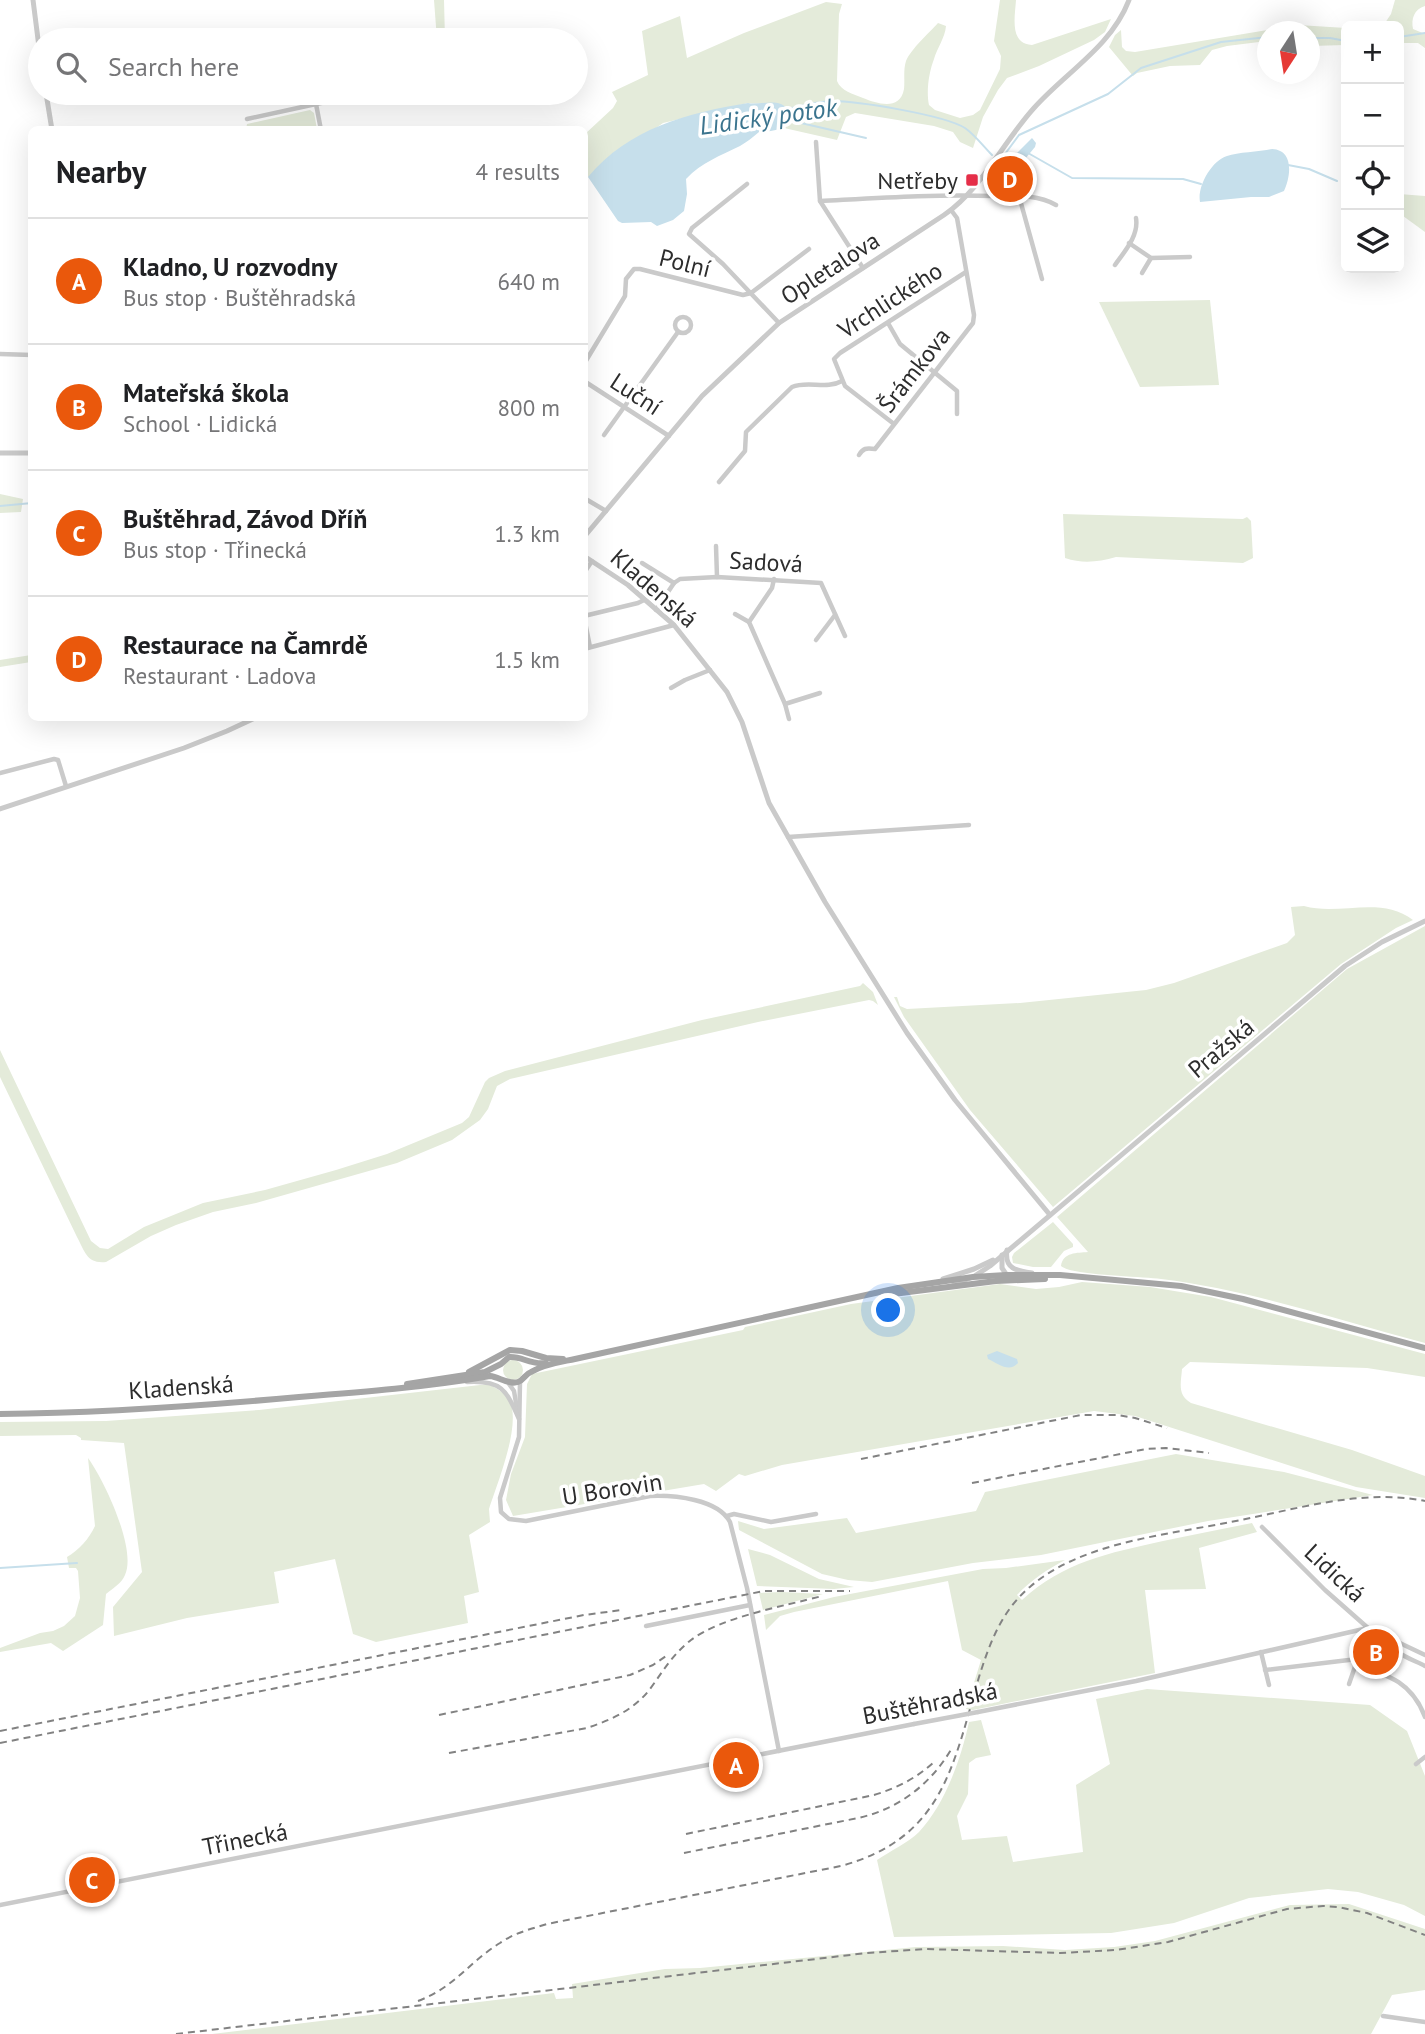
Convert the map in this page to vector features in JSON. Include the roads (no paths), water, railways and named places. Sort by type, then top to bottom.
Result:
[{"type":"main road","points":[[364,1391],[442,1384],[490,1376],[514,1383],[543,1367],[575,1359],[913,1286],[1006,1275],[1060,1275],[1151,1282],[1212,1292],[1425,1348]]},
{"type":"main road","points":[[850,1299],[1015,1280],[1082,1278]]},
{"type":"main road","points":[[449,1378],[480,1367],[510,1350],[546,1358],[575,1359]]},
{"type":"main road","points":[[364,1391],[485,1372],[513,1356],[538,1364],[575,1359]]},
{"type":"main road","points":[[523,1361],[526,1374]]},
{"type":"main road","points":[[501,1364],[500,1372],[505,1380]]},
{"type":"main road","name":"Kladenská","points":[[0,1413],[186,1408],[364,1391]]},
{"type":"street","points":[[33,0],[37,28]]},
{"type":"street","name":"Opletalova","points":[[588,533],[702,396],[779,323],[951,210],[967,195],[1037,104],[1105,40],[1129,0]]},
{"type":"street","points":[[48,105],[51,126]]},
{"type":"street","points":[[247,119],[311,105]]},
{"type":"street","points":[[316,105],[320,126]]},
{"type":"street","points":[[816,142],[820,201],[863,268]]},
{"type":"street","points":[[747,184],[692,228],[689,234],[723,264],[779,323]]},
{"type":"street","points":[[820,201],[967,195],[1019,197],[1048,201],[1056,205]]},
{"type":"street","points":[[1019,197],[1042,279]]},
{"type":"street","name":"Šrámkova","points":[[859,456],[866,448],[874,449],[973,323],[974,315],[957,218],[951,210]]},
{"type":"street","points":[[1115,265],[1129,243],[1137,225],[1136,218]]},
{"type":"street","points":[[1129,243],[1151,258],[1190,257]]},
{"type":"street","points":[[751,293],[809,248]]},
{"type":"street","points":[[1142,273],[1151,258]]},
{"type":"street","name":"Polní","points":[[588,357],[625,296],[626,279],[634,270],[640,269],[743,295],[751,293]]},
{"type":"street","name":"Vrchlického","points":[[842,381],[834,359],[840,353],[966,272]]},
{"type":"street","points":[[887,323],[900,344],[957,391],[957,414]]},
{"type":"street","points":[[604,435],[678,332]]},
{"type":"street","points":[[0,354],[28,355]]},
{"type":"street","points":[[719,482],[745,451],[746,432],[798,384],[828,386],[842,381],[894,424]]},
{"type":"street","name":"Luční","points":[[588,384],[669,436]]},
{"type":"street","points":[[0,453],[28,453]]},
{"type":"street","points":[[588,500],[607,512]]},
{"type":"street","name":"Sadová","points":[[716,546],[717,578]]},
{"type":"street","name":"Kladenská","points":[[588,558],[628,585],[674,625],[727,692],[742,722],[769,803],[907,1033],[955,1100],[1050,1215]]},
{"type":"street","points":[[588,567],[592,561]]},
{"type":"street","points":[[642,563],[674,583],[656,610]]},
{"type":"street","name":"Sadová","points":[[674,583],[680,579],[717,578],[821,583],[845,636]]},
{"type":"street","points":[[748,622],[772,588],[774,579]]},
{"type":"street","points":[[588,615],[644,600]]},
{"type":"street","points":[[735,614],[748,622],[785,704],[789,719]]},
{"type":"street","points":[[816,640],[835,615]]},
{"type":"street","points":[[588,648],[674,625]]},
{"type":"street","points":[[671,688],[710,670]]},
{"type":"street","points":[[785,704],[820,693]]},
{"type":"street","points":[[0,809],[184,748],[248,721]]},
{"type":"street","points":[[0,774],[54,759],[58,760],[66,786]]},
{"type":"street","points":[[787,837],[969,825]]},
{"type":"street","name":"Pražská","points":[[1004,1252],[1345,967],[1382,942],[1425,922]]},
{"type":"street","points":[[1004,1252],[1001,1265],[1006,1275],[1015,1280]]},
{"type":"street","points":[[1004,1252],[1012,1268],[1060,1275]]},
{"type":"street","points":[[941,1287],[974,1278],[1004,1252]]},
{"type":"street","points":[[913,1286],[963,1273],[984,1265],[1004,1252]]},
{"type":"street","points":[[505,1380],[514,1391],[519,1421]]},
{"type":"street","points":[[519,1421],[520,1381]]},
{"type":"street","points":[[442,1384],[490,1382],[499,1386],[509,1396],[519,1421]]},
{"type":"street","name":"U Borovin","points":[[519,1421],[516,1448],[500,1498],[501,1512],[509,1519],[526,1521],[650,1496],[689,1499],[718,1509],[727,1516],[734,1514],[771,1522],[816,1514]]},
{"type":"street","points":[[727,1516],[750,1605],[779,1751]]},
{"type":"street","name":"Lidická","points":[[1262,1527],[1325,1590],[1368,1628],[1425,1655]]},
{"type":"street","points":[[646,1626],[750,1605]]},
{"type":"street","points":[[1349,1684],[1368,1628]]},
{"type":"street","name":"Buštěhradská","points":[[497,1806],[1136,1681],[1368,1628]]},
{"type":"street","name":"Lidická","points":[[1389,1637],[1389,1645],[1394,1650],[1425,1666]]},
{"type":"street","points":[[1261,1651],[1269,1685]]},
{"type":"street","points":[[1265,1670],[1356,1661],[1384,1674],[1412,1692],[1425,1717]]},
{"type":"street","points":[[1416,1764],[1425,1757]]},
{"type":"street","name":"Třinecká","points":[[0,1905],[497,1806]]},
{"type":"street","points":[[1383,2016],[1425,2022]]},
{"type":"water","points":[[748,103],[781,104],[789,111],[790,121],[782,128],[759,132],[692,173],[686,179],[684,211],[673,220],[657,226],[651,222],[618,221],[588,177],[622,146],[660,125],[703,112]]},
{"type":"water","points":[[1032,138],[1036,143],[1035,147],[1025,159],[1016,154]]},
{"type":"water","points":[[1272,149],[1284,154],[1289,165],[1284,191],[1269,197],[1200,202],[1206,175],[1221,159]]},
{"type":"water","points":[[997,1351],[1017,1359],[1018,1363],[1007,1367],[988,1359],[987,1355]]},
{"type":"waterway","name":"Lidický potok","points":[[1404,36],[1425,33]]},
{"type":"waterway","name":"Lidický potok","points":[[1002,158],[1019,135],[1108,94],[1141,68],[1221,42],[1257,38]]},
{"type":"waterway","name":"Lidický potok","points":[[1320,38],[1341,40]]},
{"type":"waterway","name":"Lidický potok","points":[[788,109],[831,101],[880,106],[939,118],[965,128],[992,155]]},
{"type":"waterway","points":[[788,120],[866,138]]},
{"type":"waterway","points":[[1028,153],[1072,178],[1183,179],[1201,184]]},
{"type":"waterway","points":[[1001,159],[1016,154]]},
{"type":"waterway","points":[[1288,165],[1309,169],[1337,181]]},
{"type":"waterway","name":"Lidický potok","points":[[0,506],[28,503]]},
{"type":"waterway","points":[[0,1568],[77,1563]]},
{"type":"railway","points":[[861,1459],[1081,1415],[1118,1415],[1167,1428]]},
{"type":"railway","points":[[972,1483],[1146,1449],[1166,1448],[1209,1453]]},
{"type":"railway","points":[[418,2001],[442,1989],[489,1950],[517,1934],[547,1924],[841,1866],[875,1853],[902,1837],[923,1817],[939,1794],[951,1769],[983,1664],[1005,1616],[1031,1586],[1075,1559],[1126,1542],[1328,1502],[1377,1497],[1425,1501]]},
{"type":"railway","points":[[0,1743],[764,1591],[850,1591]]},
{"type":"railway","points":[[449,1753],[587,1728],[605,1721],[637,1703],[679,1651],[704,1632],[754,1613],[822,1596]]},
{"type":"railway","points":[[0,1731],[584,1615],[622,1610]]},
{"type":"railway","points":[[439,1715],[630,1675],[669,1654]]},
{"type":"railway","points":[[684,1853],[873,1814],[900,1801],[924,1784],[952,1748]]},
{"type":"railway","points":[[686,1834],[874,1795],[906,1782],[935,1761]]},
{"type":"railway","points":[[176,2034],[867,1953],[926,1949],[1060,1953],[1116,1950],[1168,1942],[1287,1909],[1323,1906],[1367,1913],[1425,1935]]},
{"type":"place","name":"Restaurace na Čamrdě","points":[[1010,179]]},
{"type":"place","name":"Netřeby","points":[[972,180]]},
{"type":"place","name":"Mateřská škola","points":[[1376,1652]]},
{"type":"place","name":"Kladno, U rozvodny","points":[[736,1765]]},
{"type":"place","name":"Buštěhrad, Závod Dříň","points":[[92,1880]]}]
